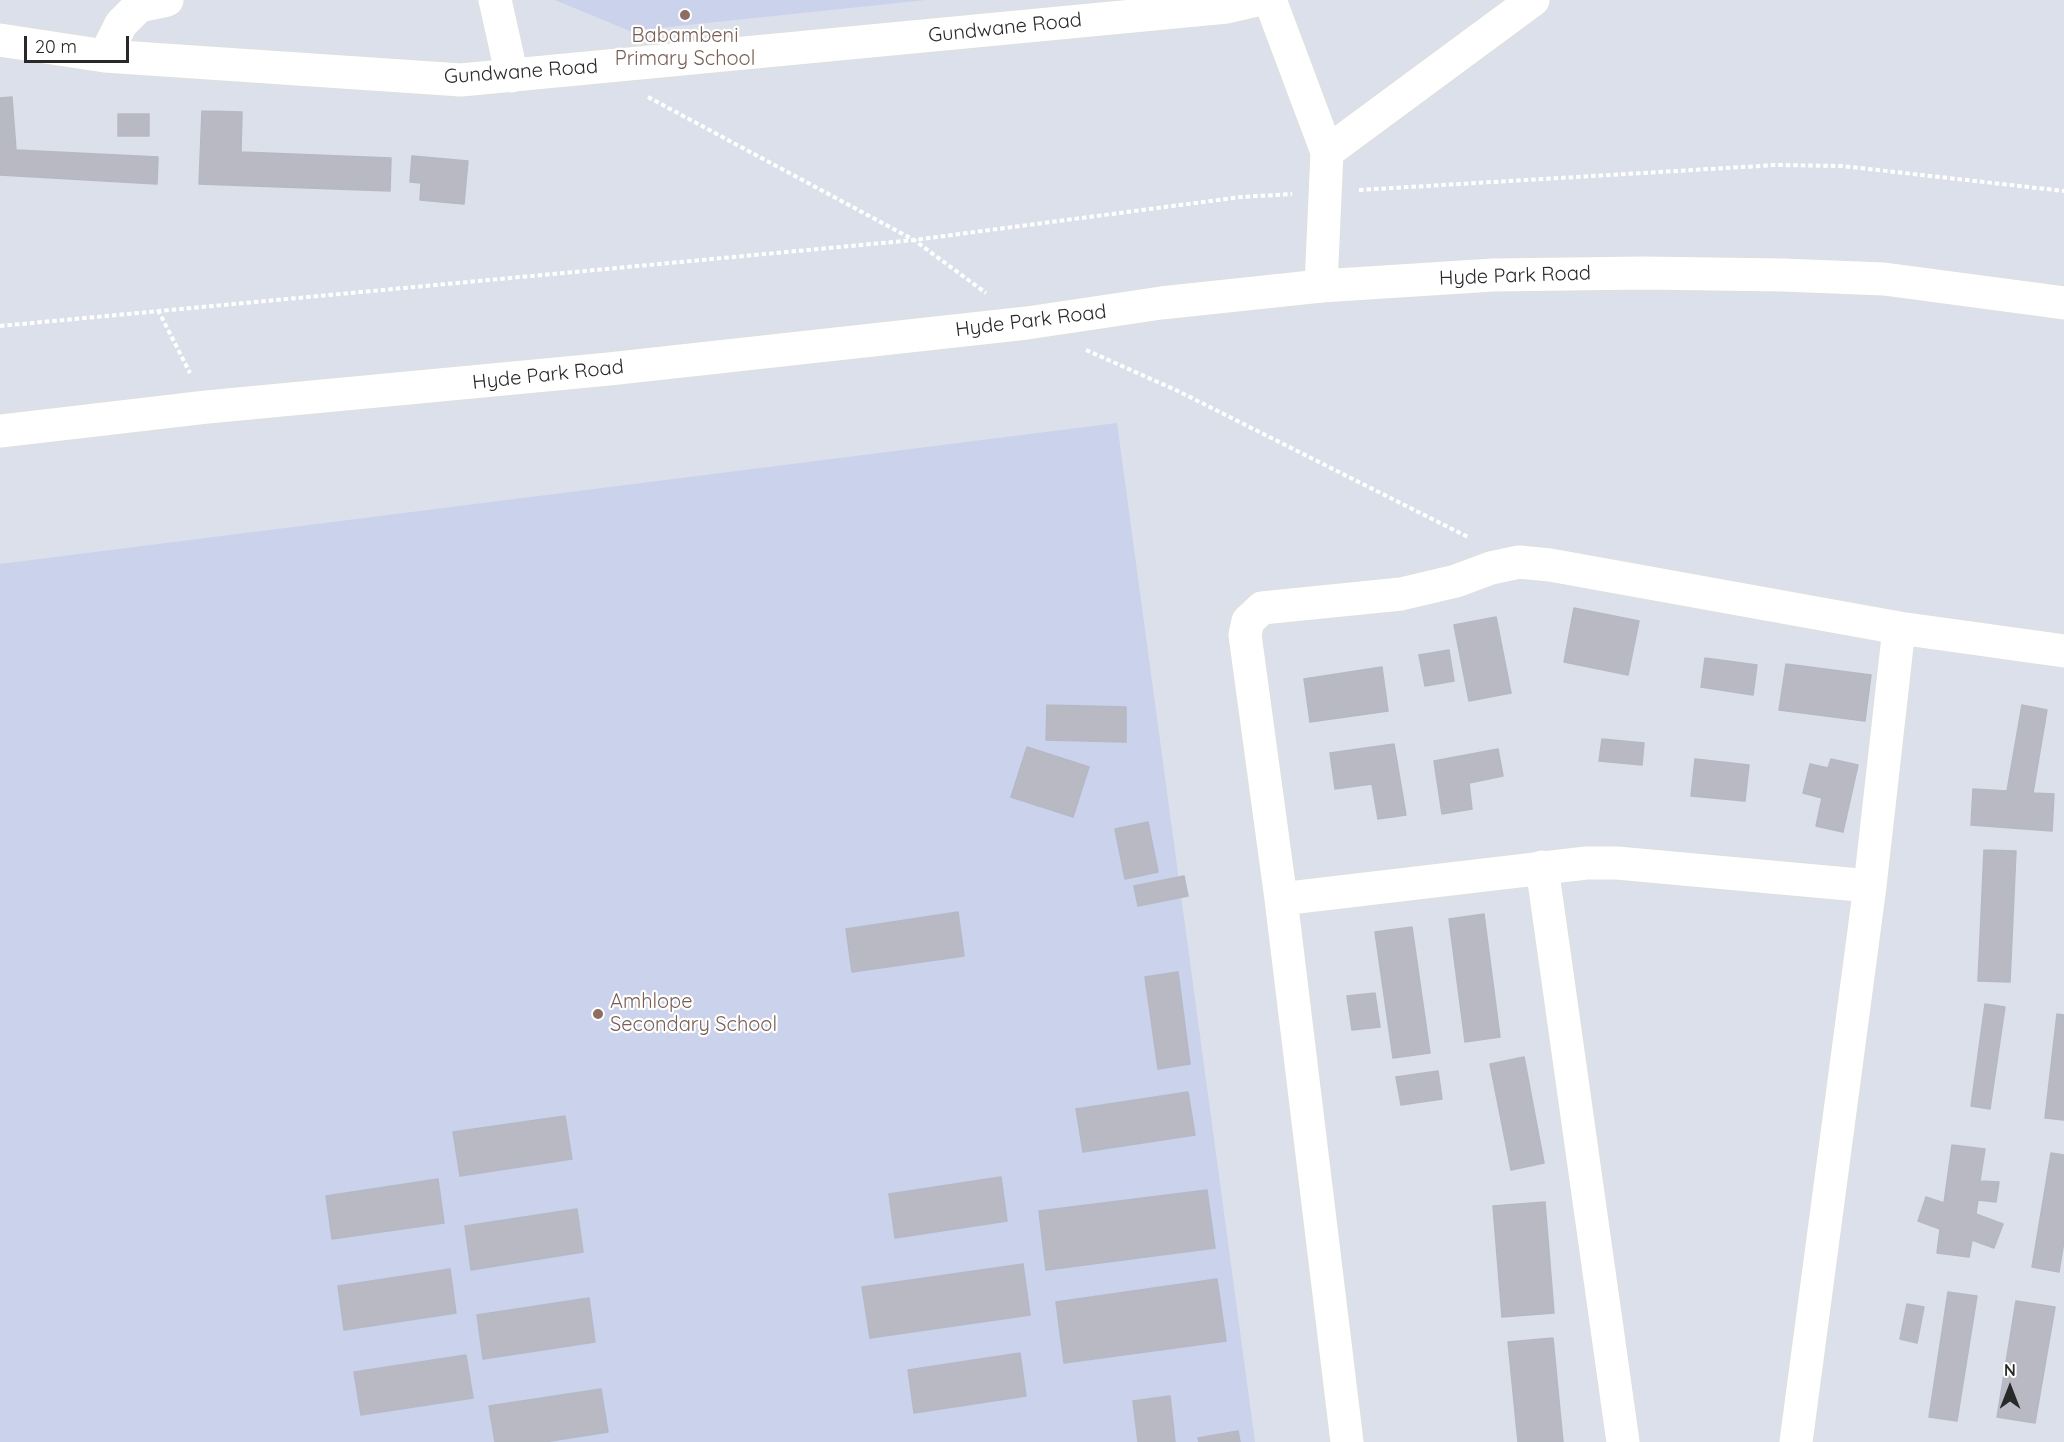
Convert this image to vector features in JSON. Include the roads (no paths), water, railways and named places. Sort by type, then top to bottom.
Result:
[{"type":"street","points":[[105,56],[121,24],[140,6],[166,0]]},
{"type":"street","points":[[495,0],[512,76]]},
{"type":"street","name":"Gundwane Road","points":[[0,40],[105,56],[461,80],[1227,7],[1257,0]]},
{"type":"street","points":[[1270,0],[1327,152],[1321,286]]},
{"type":"street","points":[[1327,152],[1533,0]]},
{"type":"street","name":"Hyde Park Road","points":[[0,431],[207,407],[609,369],[1027,323],[1161,303],[1321,286],[1493,275],[1644,273],[1884,279],[2064,303]]},
{"type":"street","points":[[1347,1442],[1281,899],[1245,634],[1248,621],[1262,608],[1401,594],[1456,581],[1491,568],[1519,562],[1550,565],[1899,628],[2064,651]]},
{"type":"street","points":[[1796,1442],[1870,886],[1899,628]]},
{"type":"street","points":[[1281,899],[1586,862],[1617,862],[1870,886]]},
{"type":"street","points":[[1542,867],[1623,1442]]},
{"type":"place","name":"Babambeni Primary School","points":[[685,15]]},
{"type":"place","name":"Amhlope Secondary School","points":[[598,1014]]}]
